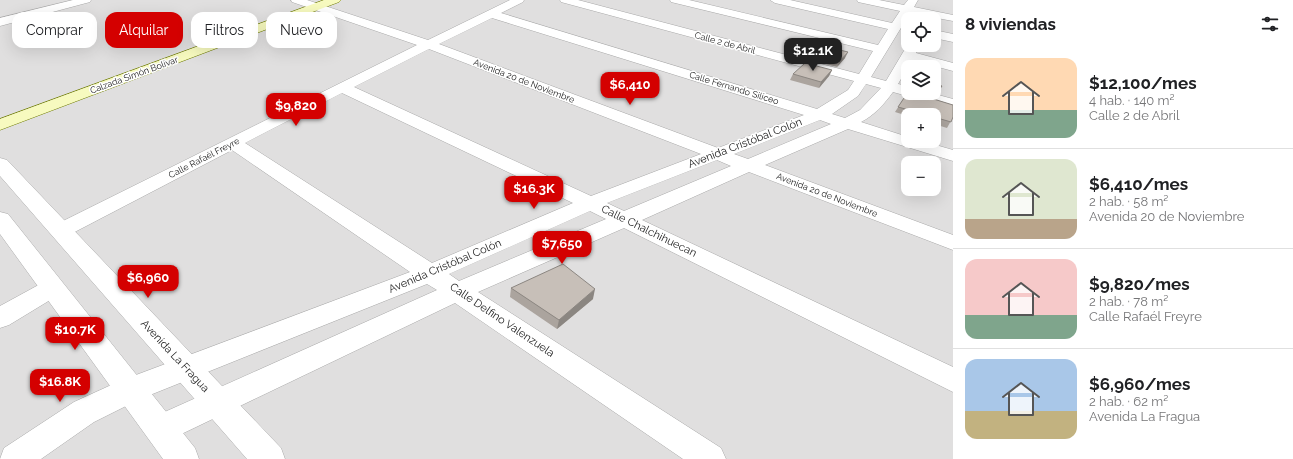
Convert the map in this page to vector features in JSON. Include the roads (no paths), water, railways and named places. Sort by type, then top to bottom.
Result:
[{"type":"main road","name":"Calzada Simón Bolívar","points":[[0,114],[308,2],[335,0]]},
{"type":"main road","name":"Calzada Simón Bolívar","points":[[0,125],[308,2]]},
{"type":"street","points":[[0,22],[86,0]]},
{"type":"street","name":"Calle Rafaél Freyre","points":[[60,231],[427,44],[519,0]]},
{"type":"street","name":"Calle 2 de Abril","points":[[565,0],[899,89]]},
{"type":"street","points":[[675,0],[880,49]]},
{"type":"street","points":[[775,0],[895,26]]},
{"type":"street","points":[[862,0],[910,4],[930,12]]},
{"type":"street","name":"Avenida 20 de Noviembre","points":[[308,2],[427,44],[953,243]]},
{"type":"street","name":"Avenida Cristóbal Colón","points":[[15,459],[84,412],[130,390],[187,370],[430,273],[590,203],[819,114],[853,93],[910,4]]},
{"type":"street","name":"Calle Fernando Silíceo","points":[[492,14],[953,156]]},
{"type":"street","points":[[941,15],[953,18]]},
{"type":"street","points":[[941,35],[953,38]]},
{"type":"street","name":"Avenida Cristóbal Colón","points":[[160,429],[458,291],[865,114],[878,101],[899,89],[910,52]]},
{"type":"street","points":[[916,52],[953,66]]},
{"type":"street","name":"Calle Chalchihuecan","points":[[342,87],[624,219],[953,380]]},
{"type":"street","points":[[939,100],[953,104]]},
{"type":"street","name":"Calle Delfino Valenzuela","points":[[233,143],[710,459]]},
{"type":"street","name":"Avenida La Fragua","points":[[0,164],[269,459]]},
{"type":"street","points":[[0,219],[183,459]]},
{"type":"street","points":[[0,318],[52,288]]}]
